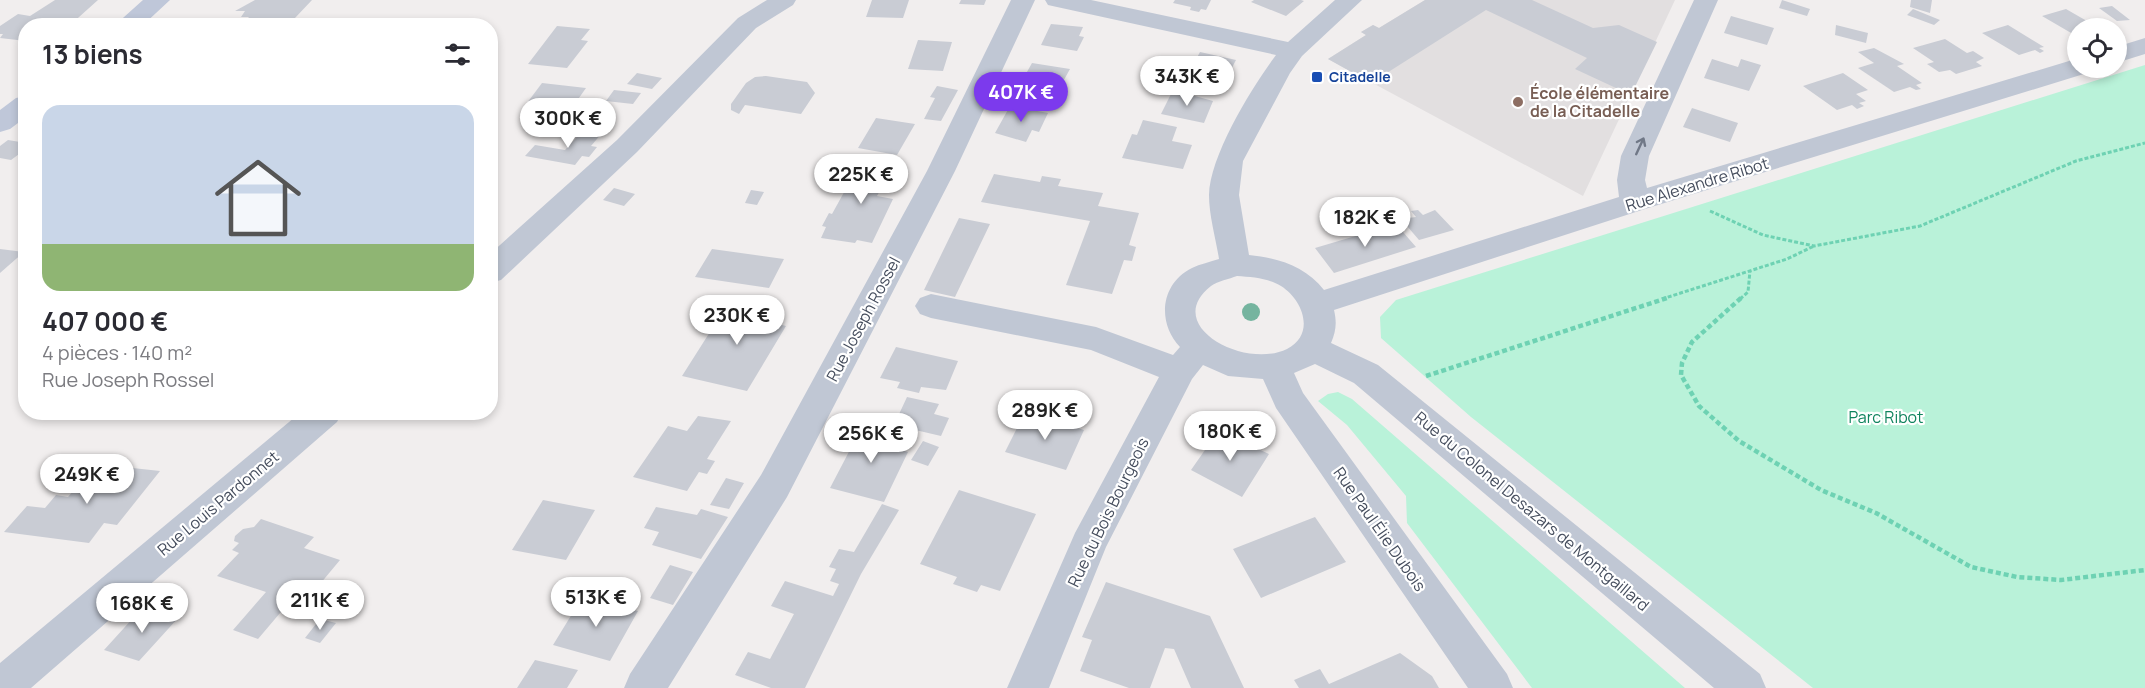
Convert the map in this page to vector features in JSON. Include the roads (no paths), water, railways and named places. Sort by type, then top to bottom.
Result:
[{"type":"main road","points":[[136,18],[158,0]]},
{"type":"main road","points":[[0,123],[18,110]]},
{"type":"street","points":[[498,265],[627,146],[747,23],[784,0]]},
{"type":"street","name":"Rue Joseph Rossel","points":[[645,688],[774,486],[941,171],[1023,0]]},
{"type":"street","points":[[1057,0],[1293,51]]},
{"type":"street","points":[[1235,265],[1224,195],[1229,161],[1271,81],[1293,51],[1350,0]]},
{"type":"street","points":[[1635,202],[1631,180],[1635,156],[1706,0]]},
{"type":"street","points":[[2127,52],[2145,46]]},
{"type":"street","name":"Rue Alexandre Ribot","points":[[1317,304],[1635,202],[2067,70]]},
{"type":"street","points":[[931,306],[1189,360],[1215,359],[1255,368],[1275,367],[1296,359],[1311,348],[1319,334],[1321,319],[1317,304],[1307,290],[1293,278],[1274,270],[1235,265],[1215,269],[1198,278],[1186,289],[1180,303],[1180,319],[1186,334],[1189,360]]},
{"type":"street","name":"Rue du Colonel Desazars de Montgaillard","points":[[1311,348],[1366,374],[1745,688]]},
{"type":"street","name":"Rue du Bois Bourgeois","points":[[1028,688],[1088,544],[1189,360]]},
{"type":"street","name":"Rue Paul Élie Dubois","points":[[1275,367],[1288,399],[1492,688]]},
{"type":"street","name":"Rue Louis Pardonnet","points":[[1,688],[316,420]]},
{"type":"place","name":"Citadelle","points":[[1317,77]]},
{"type":"place","name":"École élémentaire de la Citadelle","points":[[1518,102]]},
{"type":"park label","name":"Parc Ribot","points":[[1886,417]]}]
